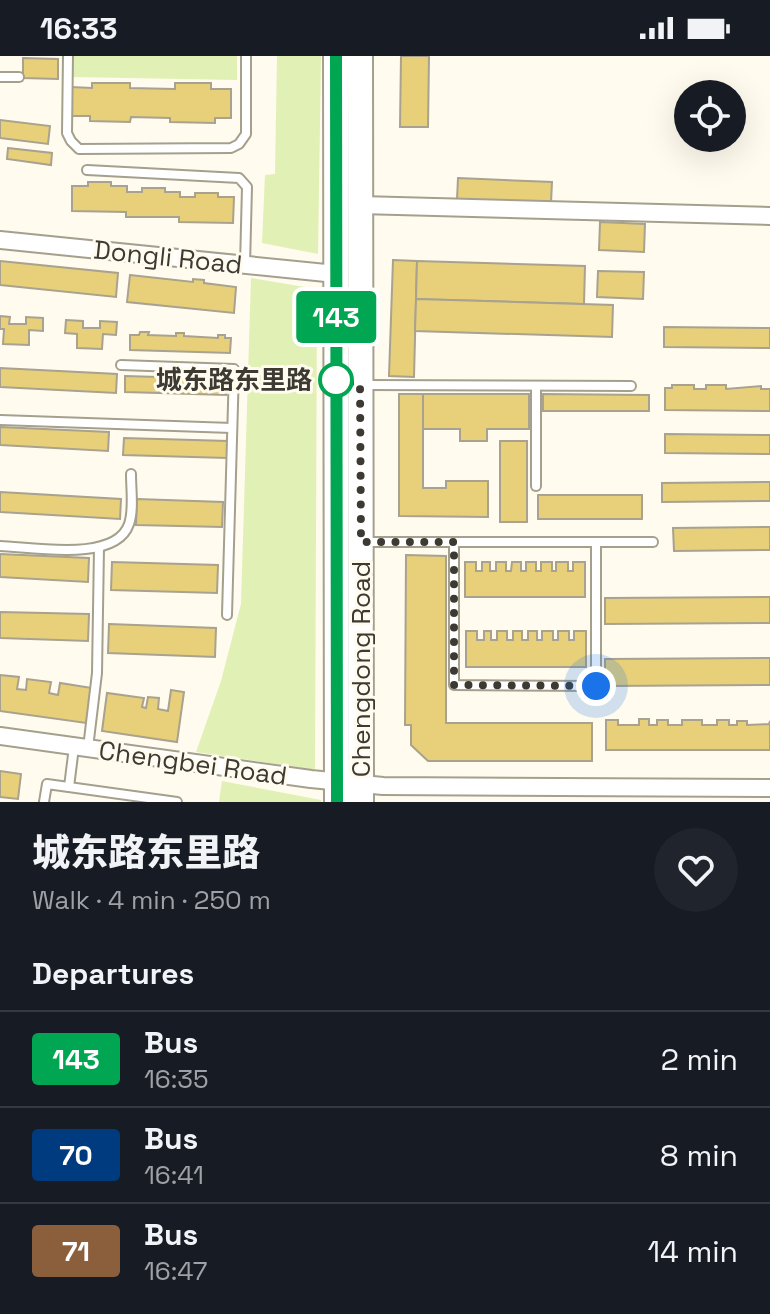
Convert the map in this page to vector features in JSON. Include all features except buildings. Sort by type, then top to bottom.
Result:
[{"type":"main road","name":"Chengdong Road","points":[[336,56],[336,274],[349,793]]},
{"type":"main road","name":"Chengdong Road","points":[[349,793],[361,542],[360,56]]},
{"type":"street","points":[[360,205],[770,216]]},
{"type":"street","name":"Dongli Road","points":[[0,240],[336,274]]},
{"type":"street","name":"Chengbei Road","points":[[0,736],[349,793],[770,788]]},
{"type":"lane","points":[[68,56],[67,133],[79,149],[231,148],[239,144],[246,134],[246,56]]},
{"type":"lane","points":[[0,77],[19,77]]},
{"type":"lane","points":[[87,170],[232,176],[244,180],[247,187],[245,265]]},
{"type":"lane","points":[[121,365],[234,369],[227,615]]},
{"type":"lane","points":[[360,385],[631,386]]},
{"type":"lane","points":[[536,386],[536,486]]},
{"type":"lane","points":[[0,420],[232,428]]},
{"type":"lane","points":[[0,546],[92,550],[121,536],[130,522],[131,474]]},
{"type":"lane","points":[[361,542],[653,542]]},
{"type":"lane","points":[[454,542],[454,685],[596,686],[596,542]]},
{"type":"lane","points":[[69,787],[97,673],[99,548]]},
{"type":"lane","points":[[44,802],[47,784],[177,802]]},
{"type":"green space","points":[[72,56],[237,56],[237,80],[72,77]]},
{"type":"green space","points":[[277,56],[321,56],[318,254],[262,243],[265,175],[275,174]]},
{"type":"green space","points":[[251,278],[317,289],[315,770],[196,752],[221,681],[241,604]]},
{"type":"green space","points":[[222,781],[321,800],[321,802],[219,802]]},
{"type":"bus line","name":"143","points":[[336,56],[337,802]]},
{"type":"place","name":"城东路东里路","points":[[336,380]]},
{"type":"route","points":[[336,380],[360,385],[361,542],[454,542],[454,685],[596,686]]}]
